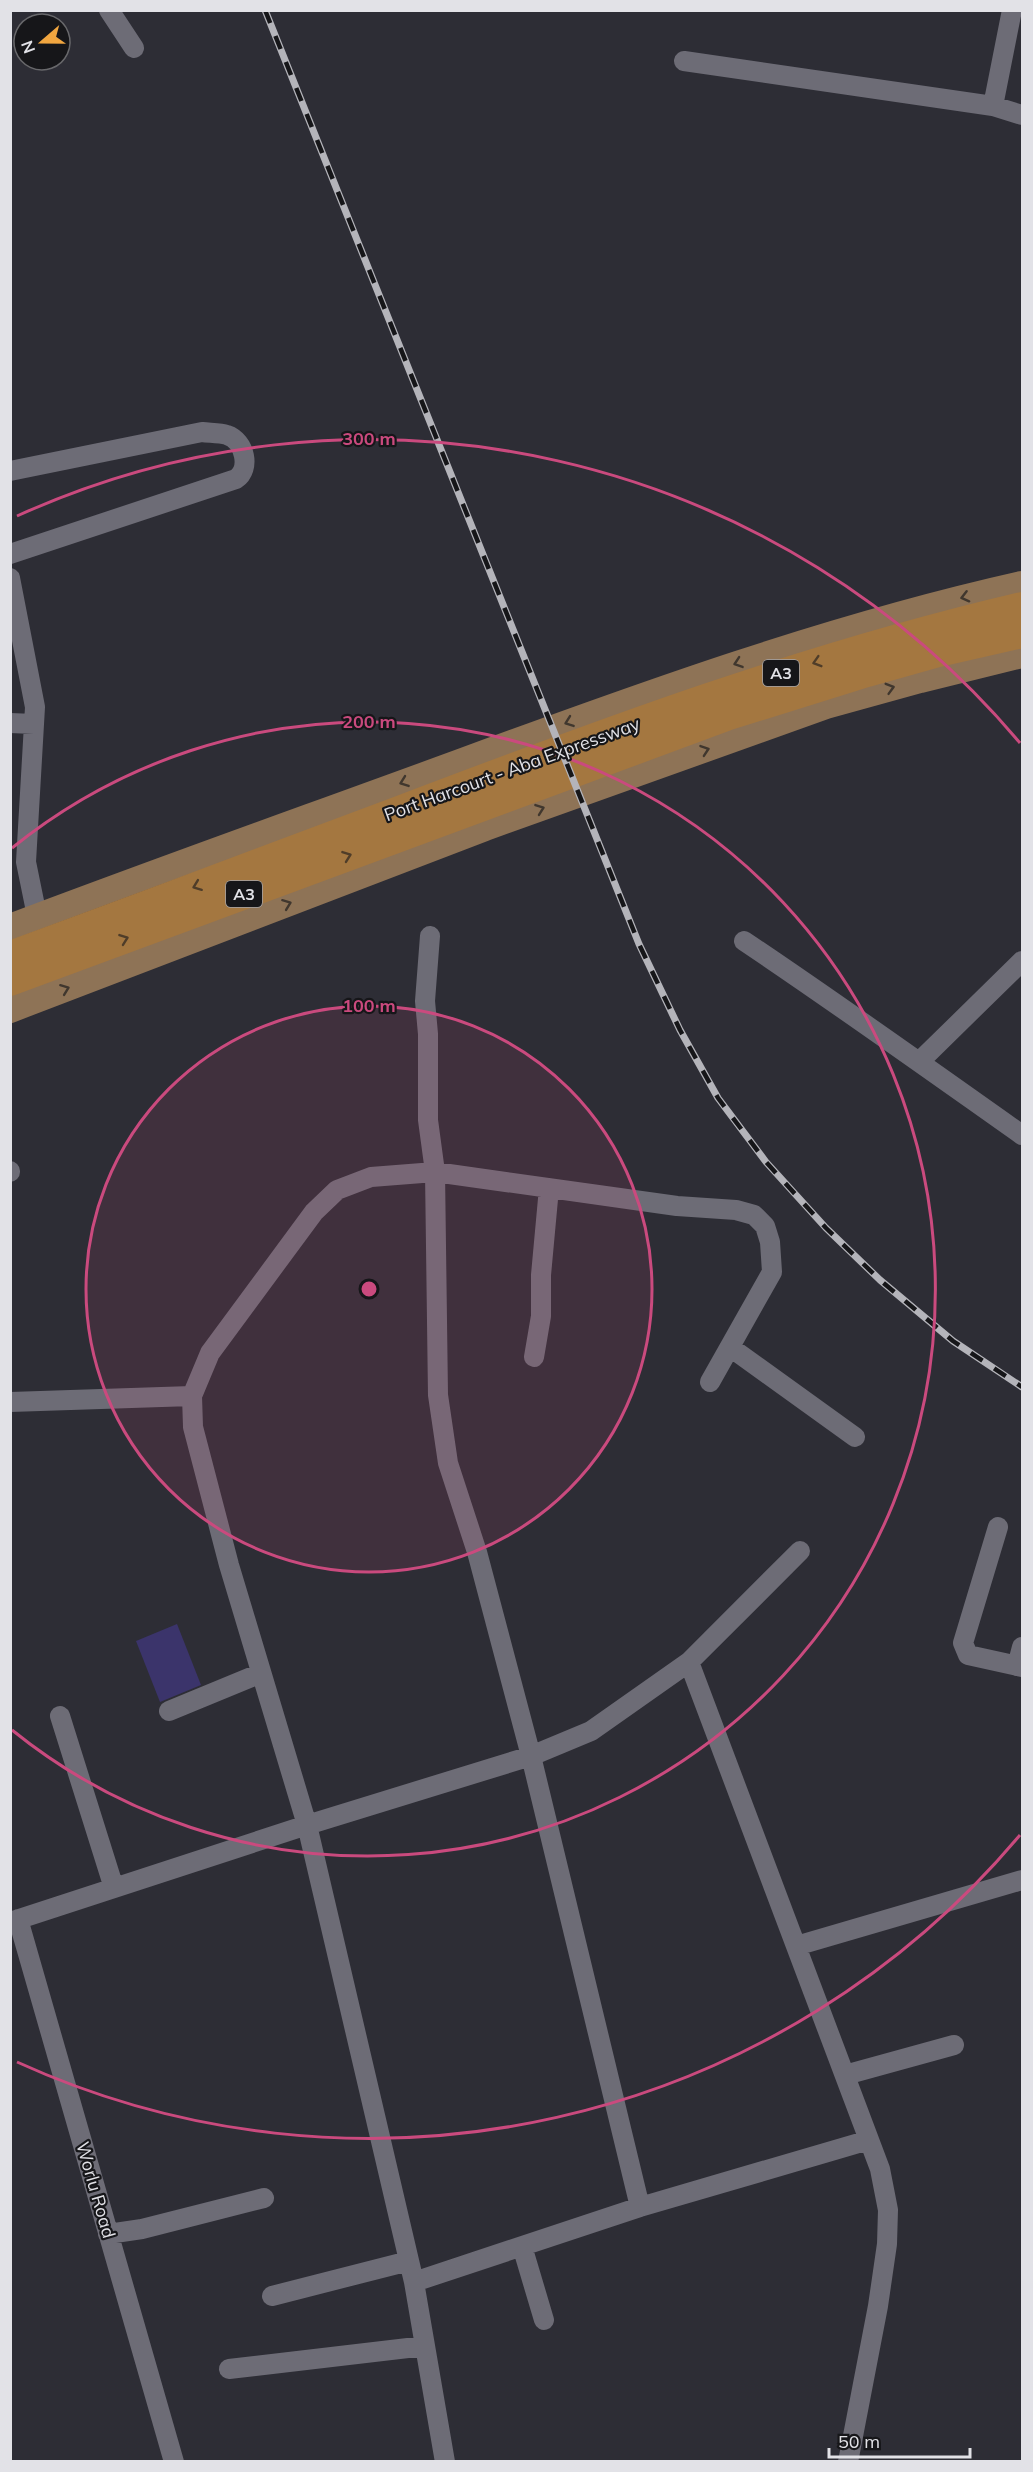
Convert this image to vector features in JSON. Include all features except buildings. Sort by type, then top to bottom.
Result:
[{"type":"highway","name":"Port Harcourt - Aba Expressway","points":[[10,956],[636,736],[763,678],[933,628],[1023,607]]},
{"type":"highway","name":"Port Harcourt - Aba Expressway","points":[[636,736],[729,715],[938,652],[1023,633]]},
{"type":"highway","name":"Port Harcourt - Aba Expressway","points":[[10,981],[473,795]]},
{"type":"main road","points":[[10,927],[38,916],[473,795],[636,736],[786,647],[947,602],[1023,584]]},
{"type":"main road","points":[[636,736],[826,706],[1023,655]]},
{"type":"main road","points":[[10,1010],[473,795]]},
{"type":"street","points":[[109,10],[134,48]]},
{"type":"street","points":[[993,106],[1012,10]]},
{"type":"street","points":[[684,61],[993,106],[1023,115]]},
{"type":"street","points":[[10,471],[202,432],[228,435],[238,442],[243,452],[245,465],[241,475],[236,479],[10,554]]},
{"type":"street","points":[[10,578],[36,707],[26,862],[38,916]]},
{"type":"street","points":[[10,723],[34,724]]},
{"type":"street","points":[[430,936],[425,1001],[428,1034],[428,1120],[435,1172],[438,1395],[448,1463],[477,1552],[531,1756],[640,2207]]},
{"type":"street","points":[[744,941],[852,1013],[1023,1135]]},
{"type":"street","points":[[919,1062],[1023,961]]},
{"type":"street","points":[[445,2462],[414,2282],[307,1825],[229,1565],[193,1427],[192,1396],[210,1353],[314,1212],[337,1190],[371,1177],[435,1172],[677,1206],[736,1209],[754,1215],[765,1226],[770,1242],[772,1272],[710,1382]]},
{"type":"street","points":[[534,1357],[541,1316],[541,1275],[549,1188]]},
{"type":"street","points":[[730,1347],[855,1437]]},
{"type":"street","points":[[10,1402],[192,1396]]},
{"type":"street","points":[[998,1527],[963,1643],[968,1655],[1021,1660]]},
{"type":"street","points":[[14,1920],[307,1825],[531,1756],[591,1731],[689,1662],[800,1551]]},
{"type":"street","points":[[689,1662],[880,2169],[888,2210],[887,2244],[848,2462]]},
{"type":"street","points":[[169,1711],[261,1673]]},
{"type":"street","points":[[60,1716],[114,1888]]},
{"type":"street","points":[[796,1946],[1023,1880]]},
{"type":"street","name":"Worlu Road","points":[[14,1920],[174,2462]]},
{"type":"street","points":[[845,2075],[954,2045]]},
{"type":"street","points":[[414,2282],[640,2207],[869,2140]]},
{"type":"street","points":[[108,2234],[142,2229],[264,2198]]},
{"type":"street","points":[[522,2246],[544,2320]]},
{"type":"street","points":[[272,2296],[409,2261]]},
{"type":"street","points":[[229,2369],[425,2346]]},
{"type":"railway","points":[[265,10],[639,944],[680,1030],[718,1098],[766,1162],[826,1228],[880,1280],[953,1341],[1022,1387]]}]
